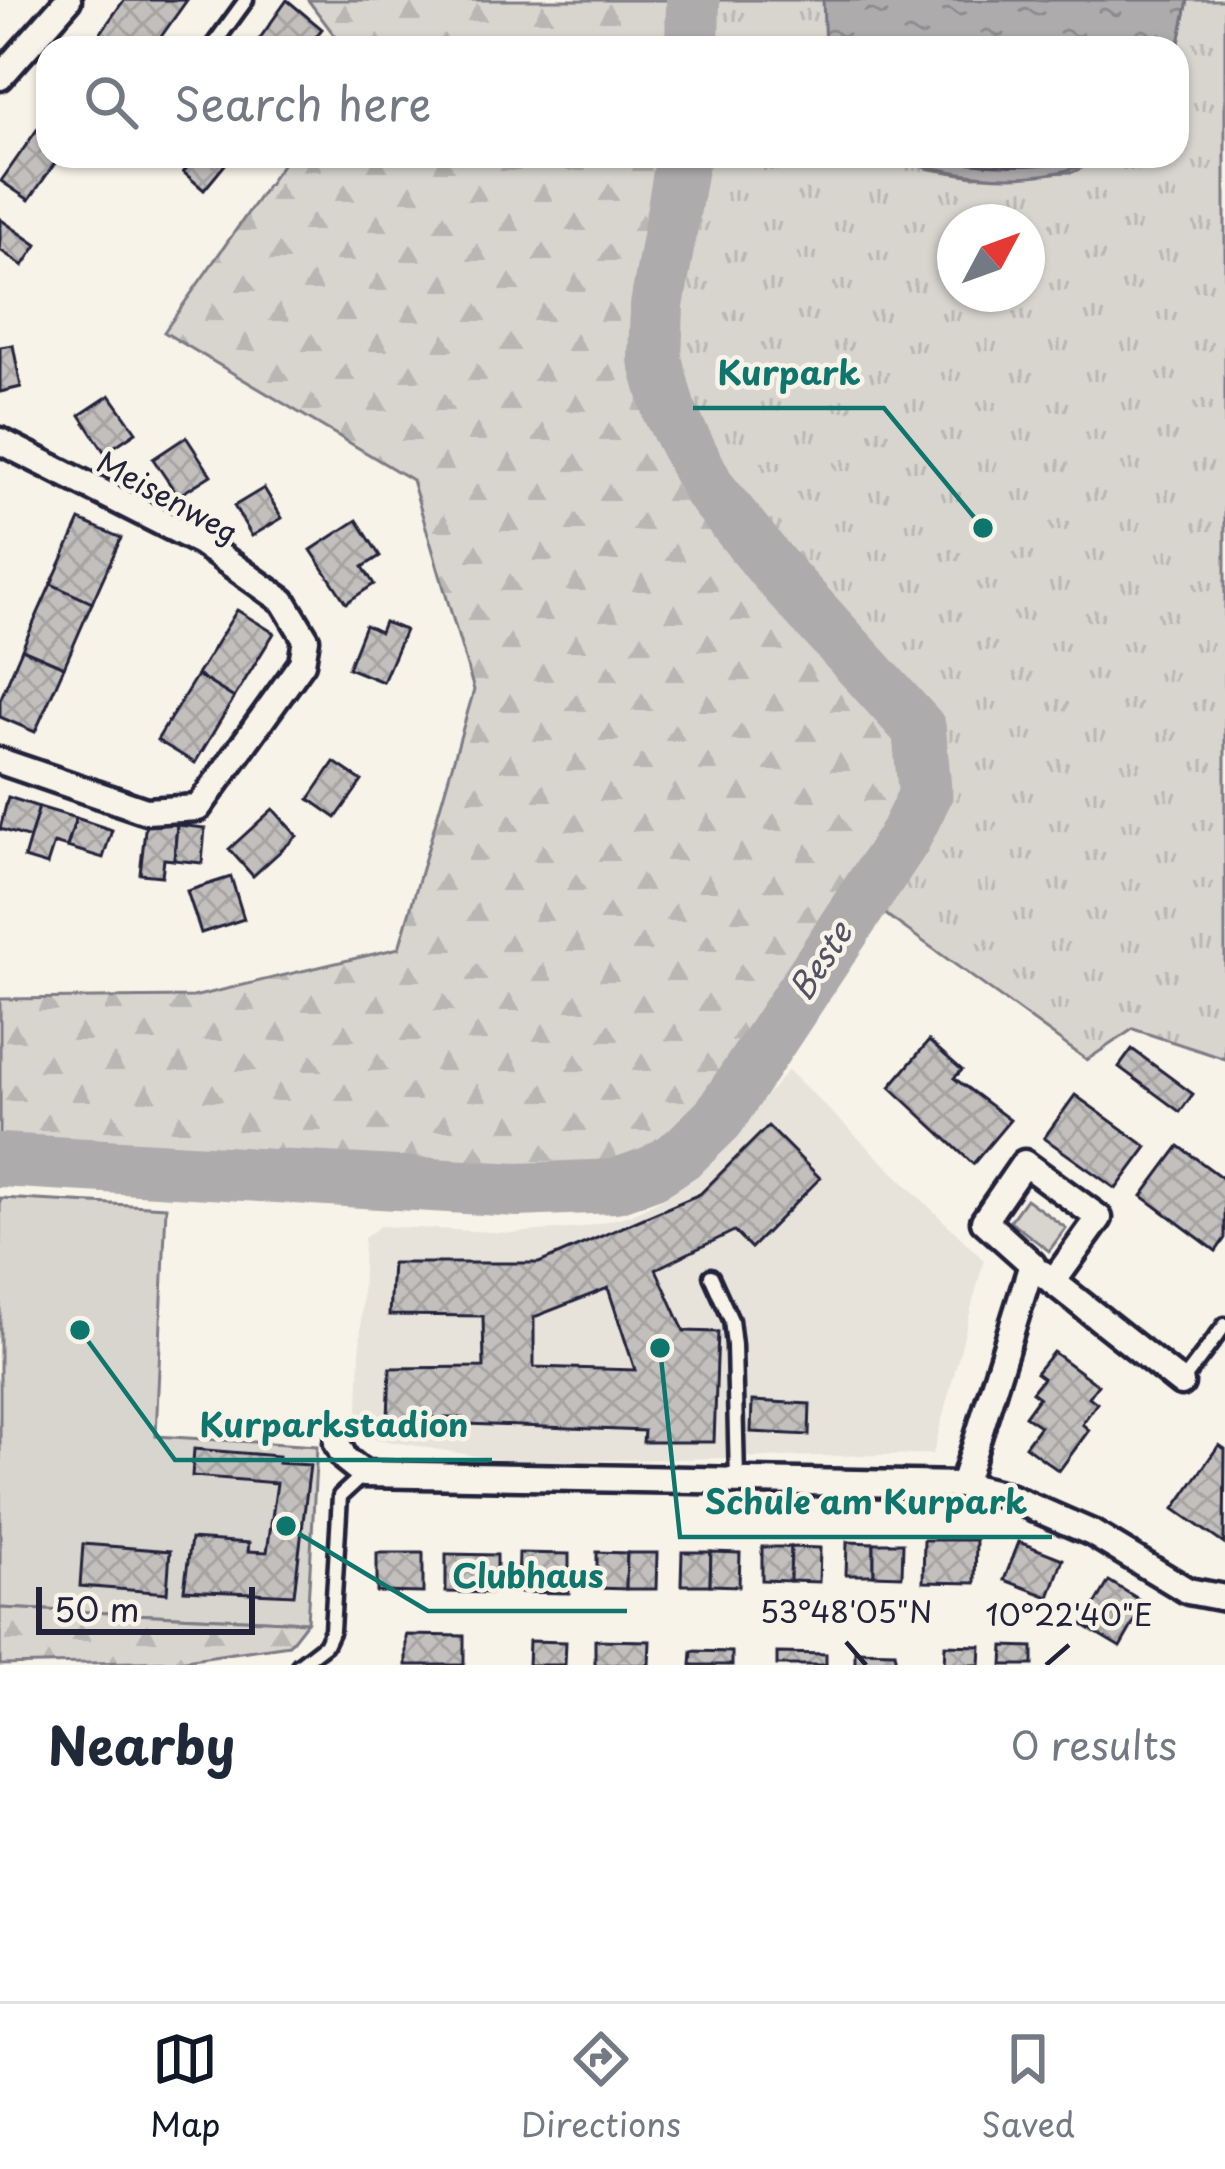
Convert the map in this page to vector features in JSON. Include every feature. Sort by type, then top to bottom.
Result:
[{"type":"street","points":[[36,36],[68,0]]},
{"type":"street","points":[[0,77],[36,36]]},
{"type":"street","name":"Meisenweg","points":[[0,441],[200,542],[283,601],[306,639],[302,663],[198,808],[146,812],[0,761]]},
{"type":"street","points":[[1053,1282],[1100,1218],[1024,1163],[984,1221],[1053,1282],[1181,1383]]},
{"type":"street","points":[[963,1485],[1032,1264]]},
{"type":"street","points":[[337,1443],[345,1459],[364,1474],[963,1485],[1005,1495],[1092,1533],[1188,1592],[1225,1598]]},
{"type":"lane","points":[[220,36],[246,0]]},
{"type":"lane","points":[[711,1276],[731,1320],[737,1480]]},
{"type":"lane","points":[[1181,1383],[1225,1325]]},
{"type":"lane","points":[[299,1665],[325,1645],[332,1630],[340,1496],[364,1474]]},
{"type":"shaded area","points":[[788,1070],[984,1260],[933,1454],[512,1462],[357,1436],[364,1238],[380,1226],[511,1233],[580,1228],[630,1215],[707,1167]]},
{"type":"green space","points":[[308,0],[693,0],[692,36],[335,36]]},
{"type":"green space","points":[[693,0],[824,0],[825,36],[692,36]]},
{"type":"green space","points":[[1188,0],[1225,0],[1225,1059],[1133,1029],[1087,1060],[863,898],[904,838],[925,795],[919,729],[773,568],[709,489],[669,411],[655,359],[657,306],[681,168],[927,168],[973,176],[1082,168],[1189,168],[1189,36],[1180,36]]},
{"type":"green space","points":[[280,168],[681,168],[657,306],[655,359],[709,489],[773,568],[919,729],[925,795],[904,838],[718,1119],[683,1153],[654,1172],[615,1186],[518,1190],[0,1160],[0,999],[193,997],[399,948],[474,690],[412,480],[164,332]]},
{"type":"green space","points":[[0,1198],[166,1207],[156,1436],[317,1446],[307,1622],[0,1608]]},
{"type":"green space","points":[[1026,1199],[1066,1228],[1049,1251],[1010,1221]]},
{"type":"green space","points":[[0,1608],[307,1622],[289,1645],[178,1661],[0,1665]]},
{"type":"water","points":[[823,0],[1188,0],[1180,36],[824,36]]},
{"type":"water","points":[[937,168],[1073,168],[1000,177]]},
{"type":"building","points":[[124,0],[187,0],[162,36],[98,36]]},
{"type":"building","points":[[287,0],[322,29],[316,36],[262,36]]},
{"type":"building","points":[[36,131],[36,168],[52,168],[29,200],[1,181]]},
{"type":"building","points":[[187,168],[222,168],[204,190],[183,172]]},
{"type":"building","points":[[0,219],[37,245],[23,266],[0,250]]},
{"type":"building","points":[[13,345],[21,387],[0,392],[0,347]]},
{"type":"building","points":[[110,395],[136,432],[105,453],[80,415]]},
{"type":"building","points":[[186,437],[211,475],[178,496],[153,459]]},
{"type":"building","points":[[264,488],[282,518],[252,536],[234,506]]},
{"type":"building","points":[[80,520],[121,538],[92,603],[51,584]]},
{"type":"building","points":[[357,520],[380,556],[363,567],[374,584],[346,603],[311,550]]},
{"type":"building","points":[[51,584],[92,603],[64,667],[22,649]]},
{"type":"building","points":[[237,610],[274,633],[234,698],[197,675]]},
{"type":"building","points":[[384,622],[405,630],[383,682],[348,668],[365,625],[380,632]]},
{"type":"building","points":[[22,649],[64,667],[35,732],[0,717],[0,700]]},
{"type":"building","points":[[197,675],[234,698],[195,763],[157,740]]},
{"type":"building","points":[[334,762],[362,781],[336,818],[309,799]]},
{"type":"building","points":[[8,797],[39,807],[30,838],[0,829]]},
{"type":"building","points":[[39,807],[76,818],[67,847],[54,843],[47,865],[24,858]]},
{"type":"building","points":[[273,809],[297,836],[253,876],[229,849]]},
{"type":"building","points":[[76,818],[112,830],[103,858],[67,847]]},
{"type":"building","points":[[146,821],[177,825],[174,860],[164,859],[162,876],[140,874]]},
{"type":"building","points":[[177,825],[205,828],[202,863],[174,860]]},
{"type":"building","points":[[231,877],[244,919],[201,933],[187,891]]},
{"type":"building","points":[[929,1041],[962,1070],[954,1078],[1010,1120],[973,1164],[890,1087]]},
{"type":"building","points":[[1132,1049],[1193,1094],[1180,1112],[1119,1067]]},
{"type":"building","points":[[1075,1095],[1147,1147],[1116,1189],[1044,1138]]},
{"type":"building","points":[[768,1126],[820,1178],[751,1248],[734,1231],[656,1269],[684,1331],[718,1332],[714,1442],[643,1442],[644,1431],[467,1424],[463,1418],[388,1418],[390,1368],[484,1367],[483,1316],[389,1315],[392,1263],[539,1263],[700,1194]],"holes":[[[608,1288],[635,1370],[534,1367],[534,1317]]]},
{"type":"building","points":[[1179,1146],[1225,1180],[1225,1238],[1216,1251],[1142,1196]]},
{"type":"building","points":[[1053,1352],[1098,1385],[1089,1397],[1097,1403],[1082,1424],[1089,1430],[1059,1471],[1025,1446],[1040,1426],[1025,1416],[1039,1397],[1032,1392],[1043,1378],[1036,1373]]},
{"type":"building","points":[[752,1401],[810,1404],[809,1435],[751,1432]]},
{"type":"building","points":[[1219,1445],[1225,1449],[1224,1544],[1174,1509]]},
{"type":"building","points":[[194,1449],[279,1456],[278,1463],[310,1465],[294,1595],[184,1590],[191,1539],[249,1543],[248,1551],[267,1552],[277,1483],[192,1476]]},
{"type":"building","points":[[924,1540],[976,1540],[975,1583],[923,1582]]},
{"type":"building","points":[[847,1542],[874,1543],[874,1575],[846,1575]]},
{"type":"building","points":[[1019,1542],[1063,1559],[1049,1597],[1004,1580]]},
{"type":"building","points":[[874,1543],[903,1543],[902,1576],[874,1575]]},
{"type":"building","points":[[83,1544],[170,1551],[167,1593],[80,1586]]},
{"type":"building","points":[[762,1547],[791,1547],[790,1581],[762,1580]]},
{"type":"building","points":[[791,1547],[820,1548],[819,1582],[790,1581]]},
{"type":"building","points":[[597,1552],[627,1553],[626,1589],[597,1588]]},
{"type":"building","points":[[682,1552],[711,1552],[710,1585],[681,1585]]},
{"type":"building","points":[[711,1552],[740,1553],[739,1586],[710,1585]]},
{"type":"building","points":[[377,1553],[423,1553],[423,1593],[377,1592]]},
{"type":"building","points":[[519,1553],[569,1554],[569,1593],[518,1592]]},
{"type":"building","points":[[627,1553],[657,1553],[656,1589],[626,1589]]},
{"type":"building","points":[[446,1554],[497,1555],[497,1593],[446,1592]]},
{"type":"building","points":[[1109,1581],[1145,1603],[1120,1647],[1083,1625]]},
{"type":"building","points":[[406,1635],[464,1636],[464,1665],[406,1665]]},
{"type":"building","points":[[595,1640],[650,1641],[649,1665],[595,1665]]},
{"type":"building","points":[[529,1641],[566,1642],[565,1665],[528,1665]]},
{"type":"building","points":[[945,1645],[981,1646],[980,1665],[944,1665]]},
{"type":"building","points":[[1004,1646],[1033,1647],[1033,1665],[1003,1665]]},
{"type":"building","points":[[692,1651],[732,1652],[732,1665],[691,1665]]},
{"type":"building","points":[[855,1651],[895,1652],[895,1665],[855,1665]]},
{"type":"building","points":[[777,1653],[826,1654],[826,1665],[777,1665]]},
{"type":"waterway","name":"Beste","points":[[692,36],[693,0]]},
{"type":"waterway","name":"Beste","points":[[0,1160],[518,1190],[615,1186],[654,1172],[683,1153],[718,1119],[904,838],[925,795],[919,729],[773,568],[709,489],[669,411],[655,359],[657,306],[681,168]]},
{"type":"place","name":"Kurpark","points":[[983,528]]},
{"type":"place","name":"Kurparkstadion","points":[[80,1330]]},
{"type":"place","name":"Schule am Kurpark","points":[[660,1348]]},
{"type":"place","name":"Clubhaus","points":[[286,1526]]}]
